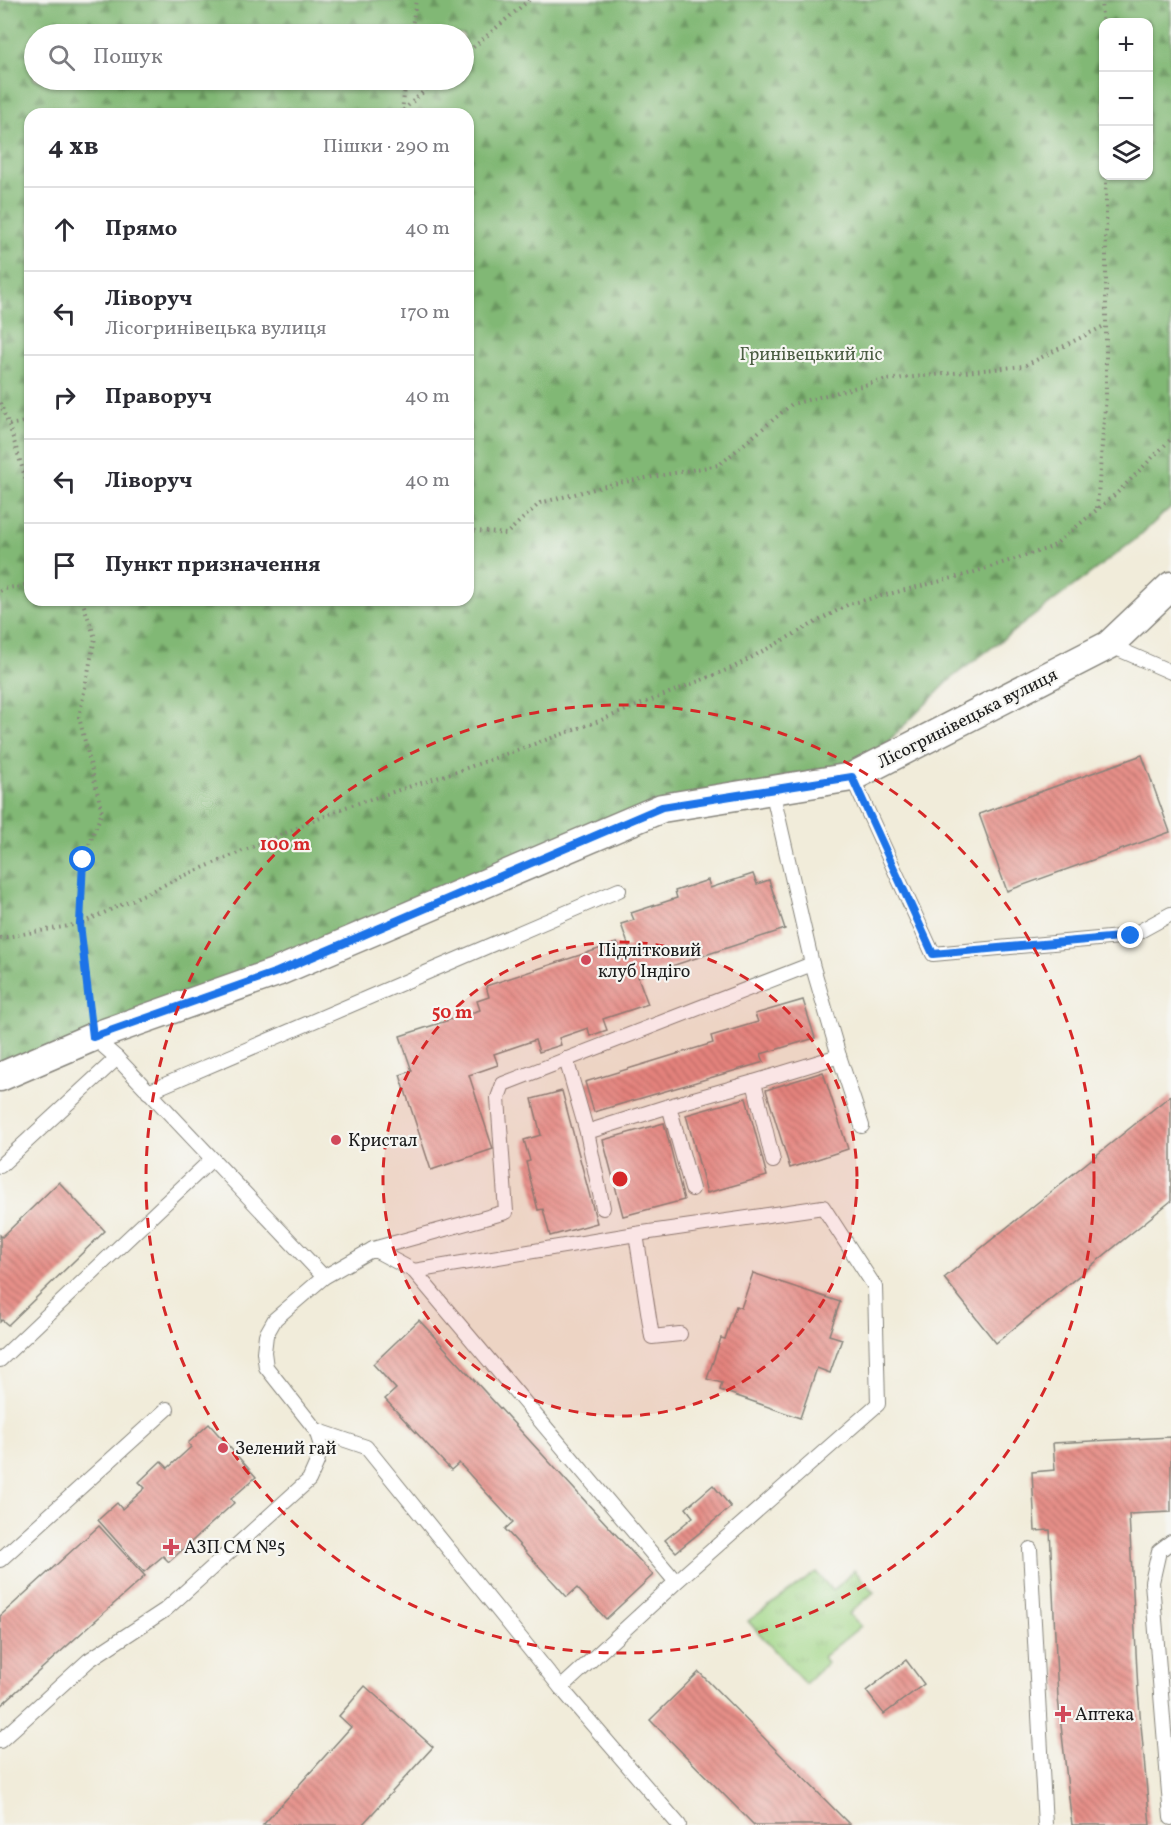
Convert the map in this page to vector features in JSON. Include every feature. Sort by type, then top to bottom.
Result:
[{"type":"street","name":"Лісогринівецька вулиця","points":[[0,1077],[93,1037],[277,972],[662,807],[852,777],[1109,645],[1171,586]]},
{"type":"lane","points":[[1109,645],[1171,672]]},
{"type":"lane","points":[[852,777],[933,954],[1131,936],[1171,914]]},
{"type":"lane","points":[[772,790],[812,964],[862,1126]]},
{"type":"lane","points":[[148,1092],[619,890]]},
{"type":"lane","points":[[0,1741],[89,1660],[165,1610],[309,1480],[321,1446],[316,1430],[266,1366],[264,1352],[266,1335],[274,1319],[324,1277],[373,1249],[506,1212],[498,1098],[503,1084],[812,964]]},
{"type":"lane","points":[[93,1037],[117,1058],[324,1277]]},
{"type":"lane","points":[[587,1132],[839,1056]]},
{"type":"lane","points":[[0,1166],[117,1058]]},
{"type":"lane","points":[[566,1059],[587,1132],[603,1208]]},
{"type":"lane","points":[[754,1082],[773,1161]]},
{"type":"lane","points":[[669,1106],[692,1190]]},
{"type":"lane","points":[[0,1360],[212,1159]]},
{"type":"lane","points":[[414,1271],[636,1234],[824,1207],[875,1287],[878,1404],[676,1582],[561,1688]]},
{"type":"lane","points":[[636,1234],[652,1337],[680,1334]]},
{"type":"lane","points":[[373,1249],[414,1271],[676,1582]]},
{"type":"lane","points":[[0,1560],[167,1409]]},
{"type":"lane","points":[[316,1430],[366,1447],[561,1688],[679,1825]]},
{"type":"lane","points":[[1171,1542],[1159,1551],[1152,1582],[1171,1818]]},
{"type":"lane","points":[[1030,1549],[1045,1825]]},
{"type":"path","points":[[412,24],[416,0]]},
{"type":"path","points":[[474,47],[529,0]]},
{"type":"path","points":[[1101,0],[1102,18]]},
{"type":"path","points":[[402,108],[404,90]]},
{"type":"path","points":[[405,108],[425,90]]},
{"type":"path","points":[[1097,509],[1106,395],[1106,180]]},
{"type":"path","points":[[474,531],[506,534],[540,503],[613,484],[719,465],[792,404],[884,380],[1024,366],[1106,325]]},
{"type":"path","points":[[0,403],[24,473]]},
{"type":"path","points":[[9,424],[24,422]]},
{"type":"path","points":[[0,938],[80,924],[179,878],[346,807],[455,772],[599,721],[734,667],[849,604],[965,575],[1052,547],[1117,493],[1171,439]]},
{"type":"path","points":[[0,591],[24,585]]},
{"type":"path","points":[[84,606],[95,638],[79,717],[102,812],[83,860],[80,924],[93,1037]]},
{"type":"green space","name":"Гринівецький ліс","points":[[0,0],[1171,0],[1171,507],[1136,539],[954,676],[852,777],[662,808],[0,1077]]},
{"type":"green space","points":[[854,1570],[874,1592],[849,1614],[861,1626],[823,1657],[827,1663],[805,1684],[748,1621],[816,1572],[833,1591]]},
{"type":"building","points":[[1142,755],[1170,832],[1007,891],[979,814]]},
{"type":"building","points":[[753,874],[757,884],[769,880],[785,929],[638,977],[648,1004],[603,1019],[607,1030],[590,1036],[588,1028],[559,1038],[561,1045],[539,1052],[535,1040],[494,1054],[498,1065],[469,1075],[493,1149],[431,1170],[400,1075],[412,1071],[400,1036],[480,1010],[477,1001],[489,997],[486,986],[617,943],[620,950],[629,947],[621,924],[634,920],[631,913],[677,898],[675,891],[708,880],[710,888]]},
{"type":"building","points":[[803,1000],[815,1038],[761,1054],[764,1062],[594,1112],[585,1082],[713,1043],[711,1036],[758,1022],[755,1014]]},
{"type":"building","points":[[823,1072],[848,1149],[790,1168],[766,1090]]},
{"type":"building","points":[[562,1091],[597,1223],[550,1236],[543,1209],[538,1210],[526,1162],[530,1161],[524,1140],[541,1135],[532,1099]]},
{"type":"building","points":[[1171,1095],[1171,1201],[996,1343],[944,1278]]},
{"type":"building","points":[[746,1098],[767,1176],[707,1193],[686,1115]]},
{"type":"building","points":[[664,1123],[684,1200],[623,1216],[603,1140]]},
{"type":"building","points":[[59,1182],[105,1231],[8,1325],[2,1320],[0,1322],[0,1235],[2,1237]]},
{"type":"building","points":[[753,1273],[840,1302],[829,1335],[842,1339],[830,1373],[817,1368],[800,1418],[720,1390],[722,1383],[707,1379],[721,1338],[725,1339],[736,1306],[741,1308]]},
{"type":"building","points":[[419,1320],[653,1575],[606,1619],[577,1588],[567,1597],[505,1529],[513,1522],[459,1463],[451,1470],[385,1399],[396,1389],[373,1364]]},
{"type":"building","points":[[209,1424],[256,1477],[231,1499],[234,1503],[169,1562],[163,1556],[144,1572],[98,1520],[117,1503],[122,1509],[145,1488],[139,1482],[161,1461],[168,1468],[191,1447],[188,1443]]},
{"type":"building","points":[[1171,1437],[1171,1512],[1129,1514],[1138,1691],[1150,1825],[1072,1825],[1058,1698],[1050,1530],[1035,1531],[1032,1472],[1055,1470],[1053,1443]]},
{"type":"building","points":[[713,1485],[731,1507],[676,1552],[665,1540],[693,1517],[686,1508]]},
{"type":"building","points":[[99,1526],[145,1576],[0,1706],[0,1616]]},
{"type":"building","points":[[906,1660],[924,1684],[884,1714],[866,1691]]},
{"type":"building","points":[[699,1672],[850,1825],[754,1825],[650,1720]]},
{"type":"building","points":[[365,1686],[433,1747],[362,1825],[263,1825],[351,1727],[339,1716]]},
{"type":"place","name":"Підлітковий клуб Індіго","points":[[586,960]]},
{"type":"place","name":"Кристал","points":[[336,1140]]},
{"type":"place","name":"Зелений гай","points":[[223,1448]]},
{"type":"place","name":"АЗП СМ №5","points":[[171,1547]]},
{"type":"place","name":"Аптека","points":[[1063,1714]]},
{"type":"route","points":[[83,860],[80,924],[93,1037],[277,972],[662,807],[852,777],[933,954],[1131,936]]}]
